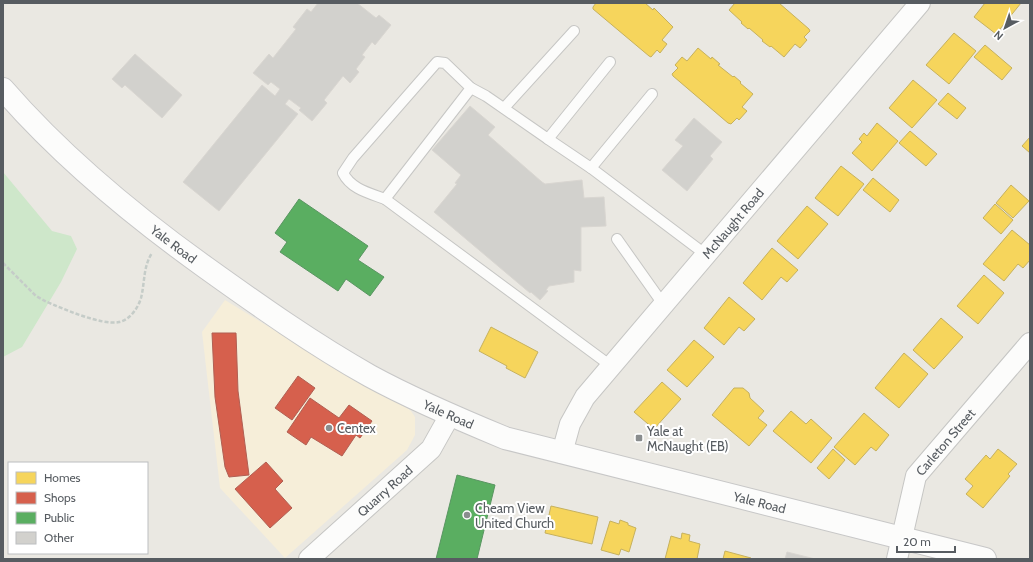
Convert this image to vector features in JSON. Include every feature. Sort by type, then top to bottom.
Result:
[{"type":"main road","name":"Yale Road","points":[[3,89],[43,133],[77,166],[164,236],[228,283],[333,353],[371,376],[450,416],[505,438],[899,549],[985,559]]},
{"type":"street","name":"McNaught Road","points":[[562,453],[570,424],[585,397],[705,254],[920,3]]},
{"type":"street","name":"Carleton Street","points":[[899,549],[916,476],[1030,343]]},
{"type":"street","name":"Quarry Road","points":[[309,559],[431,449],[450,416]]},
{"type":"lane","points":[[504,108],[574,31]]},
{"type":"lane","points":[[611,366],[385,199],[358,189],[346,180],[343,173],[353,158],[437,62],[445,63],[471,88],[504,108],[591,168],[705,254]]},
{"type":"lane","points":[[548,139],[610,62]]},
{"type":"lane","points":[[385,199],[471,88]]},
{"type":"lane","points":[[591,168],[652,94]]},
{"type":"lane","points":[[617,239],[663,304]]},
{"type":"path","points":[[3,263],[36,296],[45,301],[108,323],[120,322],[136,309],[141,298],[146,262],[164,236]]},
{"type":"shaded area","points":[[225,300],[339,370],[402,404],[411,411],[415,417],[415,435],[407,450],[285,558],[220,488],[202,332]]},
{"type":"green space","points":[[3,172],[52,231],[71,236],[77,249],[61,282],[22,347],[3,357]]},
{"type":"building: Homes","points":[[596,3],[645,3],[653,10],[654,8],[673,27],[662,40],[667,44],[660,53],[657,50],[651,57],[649,56],[593,9]]},
{"type":"building: Homes","points":[[735,3],[779,3],[809,29],[810,31],[804,37],[807,40],[800,48],[795,44],[784,57],[771,46],[770,47],[762,41],[763,40],[741,23],[742,22],[729,10]]},
{"type":"building: Homes","points":[[985,3],[1021,3],[996,34],[974,17]]},
{"type":"building: Homes","points":[[954,33],[976,51],[949,84],[926,65]]},
{"type":"building: Homes","points":[[985,45],[1012,68],[1002,80],[974,57]]},
{"type":"building: Homes","points":[[698,48],[711,59],[712,57],[720,64],[718,65],[733,77],[734,76],[753,94],[742,107],[747,111],[739,120],[737,118],[731,124],[672,74],[678,68],[675,65],[682,57],[687,61]]},
{"type":"building: Homes","points":[[913,80],[937,100],[912,128],[889,108]]},
{"type":"building: Homes","points":[[948,93],[966,108],[957,119],[938,104]]},
{"type":"building: Homes","points":[[877,123],[898,141],[872,171],[852,153],[862,142],[859,139],[864,133],[867,136]]},
{"type":"building: Homes","points":[[910,131],[937,154],[926,166],[899,143]]},
{"type":"building: Homes","points":[[1030,137],[1030,153],[1022,146]]},
{"type":"building: Homes","points":[[841,166],[864,184],[838,216],[815,198]]},
{"type":"building: Homes","points":[[873,178],[899,200],[890,212],[863,190]]},
{"type":"building: Homes","points":[[1011,185],[1029,201],[1013,218],[996,203]]},
{"type":"building: Homes","points":[[995,204],[1013,220],[1001,234],[983,218]]},
{"type":"building: Homes","points":[[807,206],[828,224],[798,259],[777,241]]},
{"type":"building: Homes","points":[[1012,230],[1030,245],[1030,260],[1023,268],[1018,264],[1004,281],[983,264]]},
{"type":"building: Homes","points":[[772,248],[798,270],[787,282],[781,277],[762,300],[743,283]]},
{"type":"building: Homes","points":[[984,275],[1004,293],[978,324],[957,306]]},
{"type":"building: Homes","points":[[729,297],[755,319],[744,331],[739,327],[724,345],[704,328]]},
{"type":"building: Homes","points":[[941,318],[963,337],[934,369],[913,350]]},
{"type":"building: Homes","points":[[491,327],[538,352],[525,378],[506,368],[507,366],[479,351]]},
{"type":"building: Homes","points":[[694,340],[714,357],[687,387],[667,370]]},
{"type":"building: Homes","points":[[904,353],[928,374],[899,408],[875,388]]},
{"type":"building: Homes","points":[[662,382],[681,399],[654,429],[634,412]]},
{"type":"building: Homes","points":[[734,388],[743,388],[749,393],[750,398],[764,411],[758,418],[767,425],[749,446],[712,415]]},
{"type":"building: Homes","points":[[791,411],[806,424],[811,419],[832,438],[811,463],[773,431]]},
{"type":"building: Homes","points":[[864,413],[889,435],[876,451],[871,447],[855,465],[834,447]]},
{"type":"building: Homes","points":[[833,449],[845,460],[829,479],[817,468]]},
{"type":"building: Homes","points":[[998,449],[1017,464],[1008,474],[1010,476],[983,508],[966,494],[973,486],[965,479],[986,455],[990,459]]},
{"type":"building: Homes","points":[[551,506],[598,517],[592,544],[545,533]]},
{"type":"building: Homes","points":[[620,520],[636,528],[629,552],[621,549],[619,555],[601,550],[610,521],[619,524]]},
{"type":"building: Homes","points":[[682,533],[690,535],[689,541],[700,544],[697,559],[665,559],[671,536],[681,539]]},
{"type":"building: Homes","points":[[725,551],[751,558],[723,559]]},
{"type":"building: Shops","points":[[212,333],[236,333],[238,391],[249,475],[229,477],[225,467],[215,397]]},
{"type":"building: Shops","points":[[298,376],[315,388],[292,420],[275,408]]},
{"type":"building: Shops","name":"Centex","points":[[310,398],[339,418],[349,405],[372,421],[360,438],[356,435],[342,456],[311,437],[306,445],[287,432]]},
{"type":"building: Shops","points":[[266,462],[283,481],[275,489],[292,508],[270,528],[235,489]]},
{"type":"building: Public","points":[[299,199],[368,246],[358,260],[384,277],[370,296],[346,279],[338,291],[280,252],[287,242],[275,233]]},
{"type":"building: Public","name":"Cheam View United Church","points":[[457,475],[495,485],[477,559],[436,559]]},
{"type":"building: Other","points":[[318,3],[357,3],[376,18],[379,15],[391,25],[375,45],[372,42],[362,55],[365,57],[356,69],[359,72],[350,83],[343,76],[324,100],[327,103],[312,121],[299,110],[301,108],[289,99],[285,104],[298,114],[219,211],[183,182],[262,85],[275,96],[280,89],[271,82],[268,85],[253,73],[269,54],[273,58],[296,29],[293,27],[307,9],[311,12]]},
{"type":"building: Other","points":[[135,54],[182,95],[162,118],[125,85],[122,88],[112,79]]},
{"type":"building: Other","points":[[470,106],[495,127],[488,135],[542,182],[545,184],[582,180],[584,198],[604,197],[606,226],[581,227],[581,271],[574,270],[574,282],[549,286],[546,290],[548,291],[540,300],[434,212],[457,184],[455,183],[461,175],[432,150]]},
{"type":"building: Other","points":[[694,118],[722,142],[710,156],[713,159],[687,191],[662,170],[683,146],[675,140]]},
{"type":"building: Other","points":[[787,552],[815,559],[785,559]]},
{"type":"place","name":"Centex","points":[[329,428]]},
{"type":"place","name":"Yale at McNaught (EB)","points":[[639,438]]},
{"type":"place","name":"Cheam View United Church","points":[[467,515]]}]
